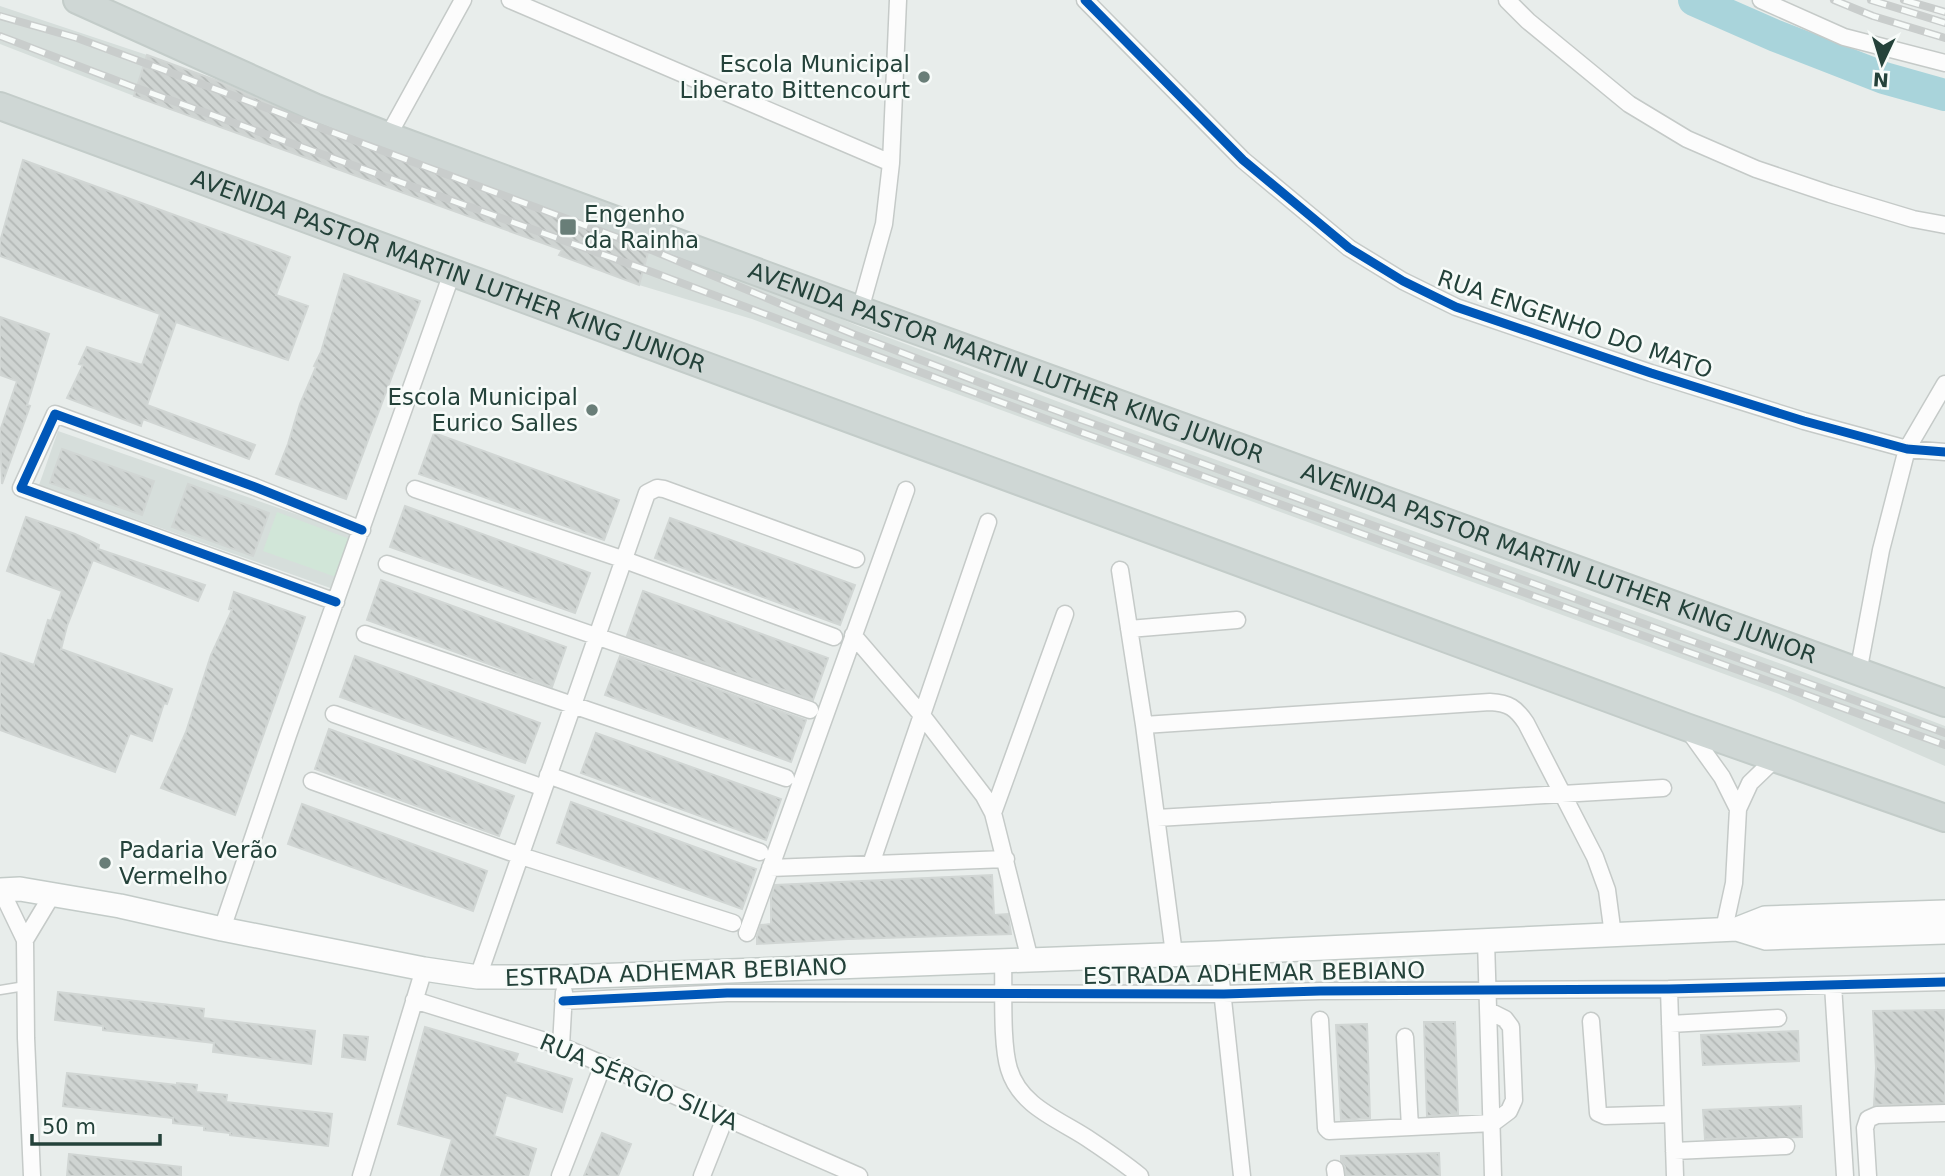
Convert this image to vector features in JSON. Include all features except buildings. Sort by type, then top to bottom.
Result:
[{"type":"main road","name":"AVENIDA PASTOR MARTIN LUTHER KING JUNIOR","points":[[76,0],[314,107],[388,136],[1945,703]]},
{"type":"main road","name":"AVENIDA PASTOR MARTIN LUTHER KING JUNIOR","points":[[0,106],[1686,727],[1945,818]]},
{"type":"main road","name":"ESTRADA ADHEMAR BEBIANO","points":[[1,890],[20,890],[120,906],[424,969],[478,976],[565,977],[1486,941],[1730,929],[1765,918],[1884,914],[1943,926]]},
{"type":"main road","name":"ESTRADA ADHEMAR BEBIANO","points":[[1730,929],[1766,937],[1943,926]]},
{"type":"street","points":[[388,136],[463,0]]},
{"type":"street","points":[[510,0],[891,163]]},
{"type":"street","points":[[860,310],[884,224],[891,163],[898,0]]},
{"type":"street","name":"RUA ENGENHO DO MATO","points":[[1085,0],[1243,160],[1349,247],[1403,281],[1456,307],[1596,356],[1804,421],[1908,449],[1945,452]]},
{"type":"street","points":[[1507,0],[1528,21],[1629,104],[1688,139],[1756,169],[1830,194],[1913,219],[1945,225]]},
{"type":"street","points":[[1761,0],[1844,37],[1945,63]]},
{"type":"street","points":[[222,929],[452,273]]},
{"type":"street","points":[[1858,673],[1881,550],[1908,449],[1945,384]]},
{"type":"street","points":[[335,602],[21,488],[55,414],[362,530]]},
{"type":"street","points":[[478,976],[647,493],[657,488],[856,559]]},
{"type":"street","points":[[415,489],[622,559],[834,637]]},
{"type":"street","points":[[747,933],[906,490]]},
{"type":"street","points":[[871,864],[988,522]]},
{"type":"street","points":[[387,564],[810,710]]},
{"type":"street","points":[[1120,569],[1174,954]]},
{"type":"street","points":[[993,813],[1065,614]]},
{"type":"street","points":[[1129,629],[1237,620]]},
{"type":"street","points":[[365,634],[786,778]]},
{"type":"street","points":[[853,635],[921,714],[984,796],[993,813],[1006,859],[1030,960]]},
{"type":"street","points":[[1144,725],[1502,703],[1517,709],[1595,857],[1605,882],[1613,935]]},
{"type":"street","points":[[334,714],[760,852]]},
{"type":"street","points":[[1686,727],[1722,777],[1738,809]]},
{"type":"street","points":[[1730,929],[1738,809],[1750,783],[1776,758]]},
{"type":"street","points":[[312,781],[521,856],[733,923]]},
{"type":"street","points":[[1157,818],[1663,788]]},
{"type":"street","points":[[770,868],[1006,859]]},
{"type":"street","points":[[1,890],[25,940],[32,1176]]},
{"type":"street","points":[[25,940],[52,895]]},
{"type":"street","points":[[1486,941],[1493,1176]]},
{"type":"street","points":[[1218,953],[1242,1176]]},
{"type":"street","points":[[1003,961],[1008,1067],[1015,1086],[1030,1102],[1048,1115],[1085,1137],[1140,1176]]},
{"type":"street","points":[[361,1176],[424,969]]},
{"type":"street","points":[[561,1046],[565,977]]},
{"type":"street","name":"ESTRADA ADHEMAR BEBIANO","points":[[563,1001],[727,993],[1224,995],[1945,982]]},
{"type":"street","points":[[1833,985],[1845,1176]]},
{"type":"street","points":[[1669,989],[1675,1176]]},
{"type":"street","name":"RUA SÉRGIO SILVA","points":[[414,1000],[561,1046],[859,1176]]},
{"type":"street","points":[[1670,1024],[1778,1018]]},
{"type":"street","points":[[1320,1020],[1326,1128],[1329,1131],[1493,1123]]},
{"type":"street","points":[[1591,1021],[1598,1113],[1605,1116],[1673,1114]]},
{"type":"street","points":[[1405,1037],[1410,1127]]},
{"type":"street","points":[[560,1176],[603,1065]]},
{"type":"street","points":[[1868,1176],[1865,1128],[1871,1116],[1945,1113]]},
{"type":"street","points":[[702,1176],[725,1118]]},
{"type":"street","points":[[1674,1151],[1786,1146]]},
{"type":"lane","points":[[0,990],[25,986]]},
{"type":"shaded area","points":[[0,6],[147,55],[134,96],[0,44]]},
{"type":"shaded area","points":[[650,244],[1120,425],[1787,666],[1945,726],[1945,766],[1779,694],[752,319],[639,285]]},
{"type":"shaded area","points":[[58,431],[356,535],[336,590],[39,485]]},
{"type":"green space","points":[[277,512],[350,539],[336,577],[263,551]]},
{"type":"waterway","points":[[1694,0],[1776,36],[1884,78],[1945,95]]},
{"type":"railway","points":[[1834,0],[1873,16],[1945,38]]},
{"type":"railway","points":[[1871,0],[1945,23]]},
{"type":"railway","points":[[1904,0],[1945,12]]},
{"type":"railway","points":[[0,16],[77,38],[654,251],[853,334],[994,388],[1945,733]]},
{"type":"railway","points":[[0,36],[131,86],[652,272],[1078,431],[1945,745]]},
{"type":"cycle path","points":[[1085,0],[1243,160],[1349,248],[1403,281],[1456,307],[1651,373],[1804,421],[1907,449],[1945,452]]},
{"type":"cycle path","points":[[336,602],[21,488],[55,414],[255,487],[362,530]]},
{"type":"cycle path","points":[[563,1001],[727,993],[1224,994],[1669,989],[1945,982]]},
{"type":"place","name":"Escola Municipal Liberato Bittencourt","points":[[924,77]]},
{"type":"place","name":"Engenho da Rainha","points":[[568,227]]},
{"type":"place","name":"Escola Municipal Eurico Salles","points":[[592,410]]},
{"type":"place","name":"Padaria Verão Vermelho","points":[[105,863]]}]
